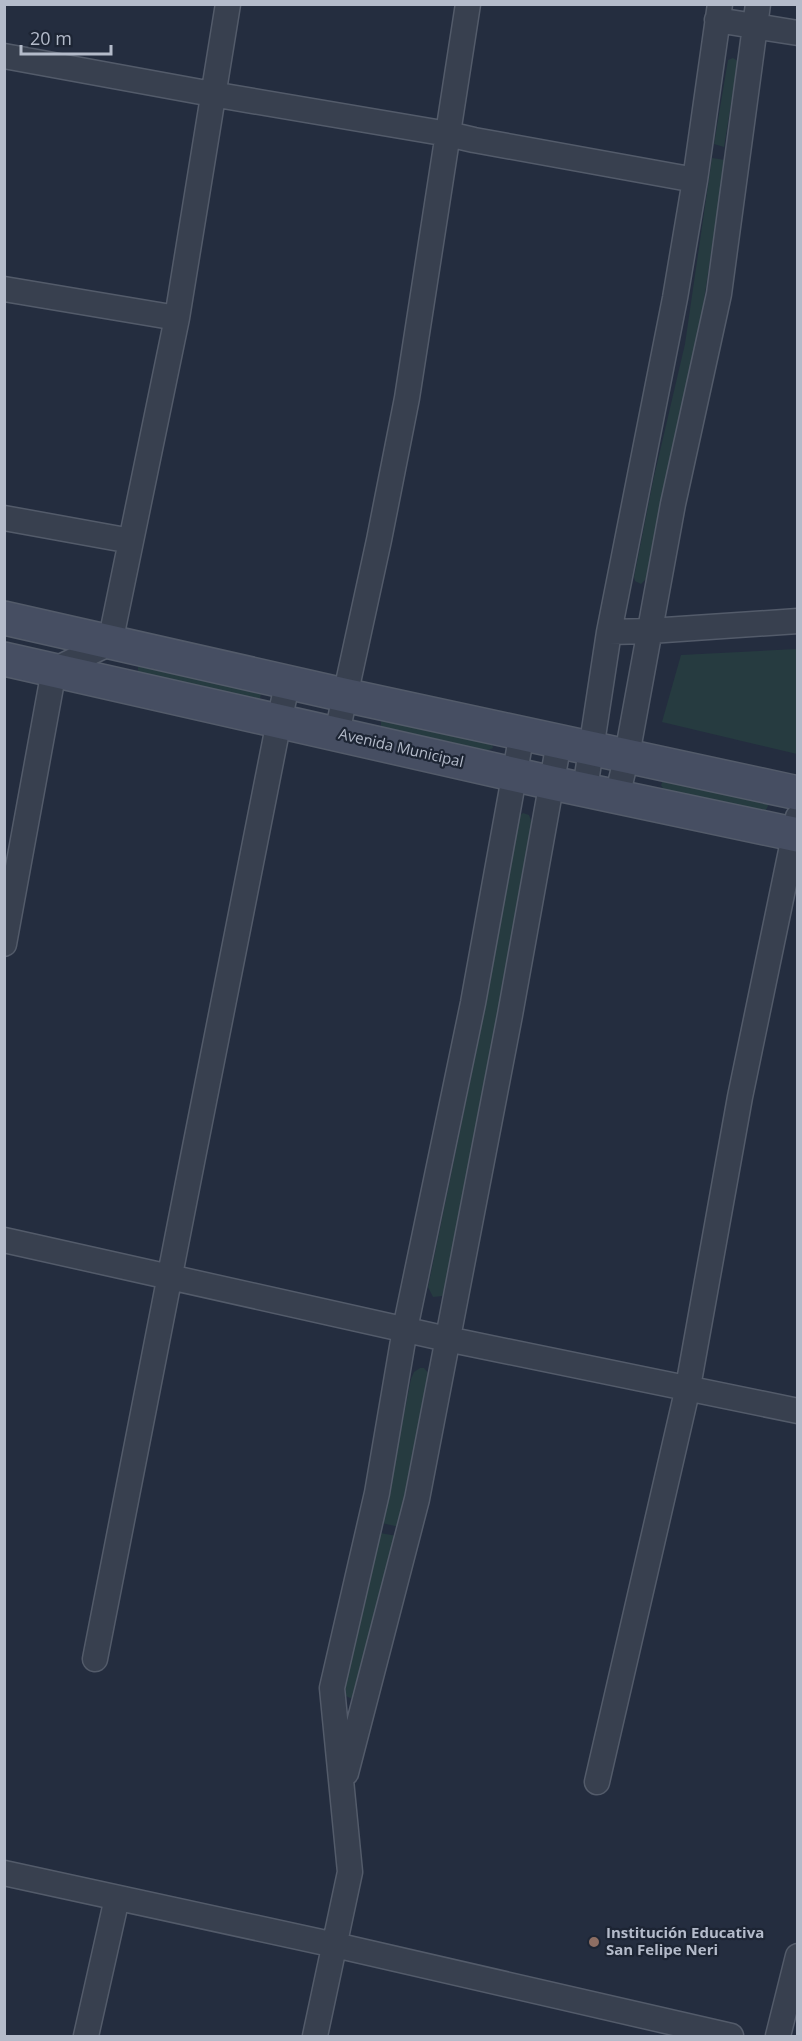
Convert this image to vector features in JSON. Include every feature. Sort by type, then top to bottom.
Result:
[{"type":"street","points":[[110,643],[177,318],[228,4]]},
{"type":"street","points":[[336,733],[379,540],[407,398],[468,4]]},
{"type":"street","points":[[585,789],[609,632],[675,298],[695,180],[718,12],[757,15],[798,33]]},
{"type":"street","points":[[617,797],[627,755],[673,504],[720,294],[757,15]]},
{"type":"street","points":[[4,56],[695,180]]},
{"type":"street","points":[[4,290],[177,318]]},
{"type":"street","points":[[4,518],[130,541]]},
{"type":"street","points":[[4,618],[344,695],[798,793]]},
{"type":"street","points":[[609,632],[798,621]]},
{"type":"street","points":[[4,944],[54,670],[110,643]]},
{"type":"street","name":"Avenida Municipal","points":[[4,658],[552,783],[796,829]]},
{"type":"street","points":[[95,1659],[224,996],[288,681]]},
{"type":"street","points":[[315,2037],[350,1872],[332,1688],[377,1493],[405,1329],[473,1003],[522,733]]},
{"type":"street","points":[[342,1787],[417,1499],[510,1014],[559,742]]},
{"type":"street","points":[[597,1782],[688,1387],[740,1097],[796,829]]},
{"type":"street","points":[[4,1240],[447,1339],[798,1411]]},
{"type":"street","points":[[4,1873],[731,2037]]},
{"type":"street","points":[[86,2037],[117,1898]]},
{"type":"street","points":[[778,2037],[798,1956]]},
{"type":"green space","points":[[733,58],[738,61],[724,147],[714,144],[728,60]]},
{"type":"green space","points":[[712,158],[725,160],[697,347],[646,579],[641,584],[635,581],[634,577],[653,481],[685,344]]},
{"type":"green space","points":[[797,649],[797,754],[662,722],[681,655]]},
{"type":"green space","points":[[138,664],[261,693],[260,699],[256,701],[138,674]]},
{"type":"green space","points":[[381,719],[491,741],[493,748],[484,752],[381,728]]},
{"type":"green space","points":[[664,778],[768,799],[769,804],[765,812],[665,792],[661,785]]},
{"type":"green space","points":[[523,813],[529,815],[533,826],[445,1292],[442,1296],[433,1297],[428,1287],[480,1033],[515,823],[517,817]]},
{"type":"green space","points":[[424,1368],[428,1373],[428,1381],[399,1527],[382,1523],[411,1379],[414,1372]]},
{"type":"green space","points":[[380,1533],[397,1536],[354,1697],[350,1698],[344,1695],[343,1690]]},
{"type":"place","name":"Institución Educativa San Felipe Neri","points":[[594,1942]]}]
